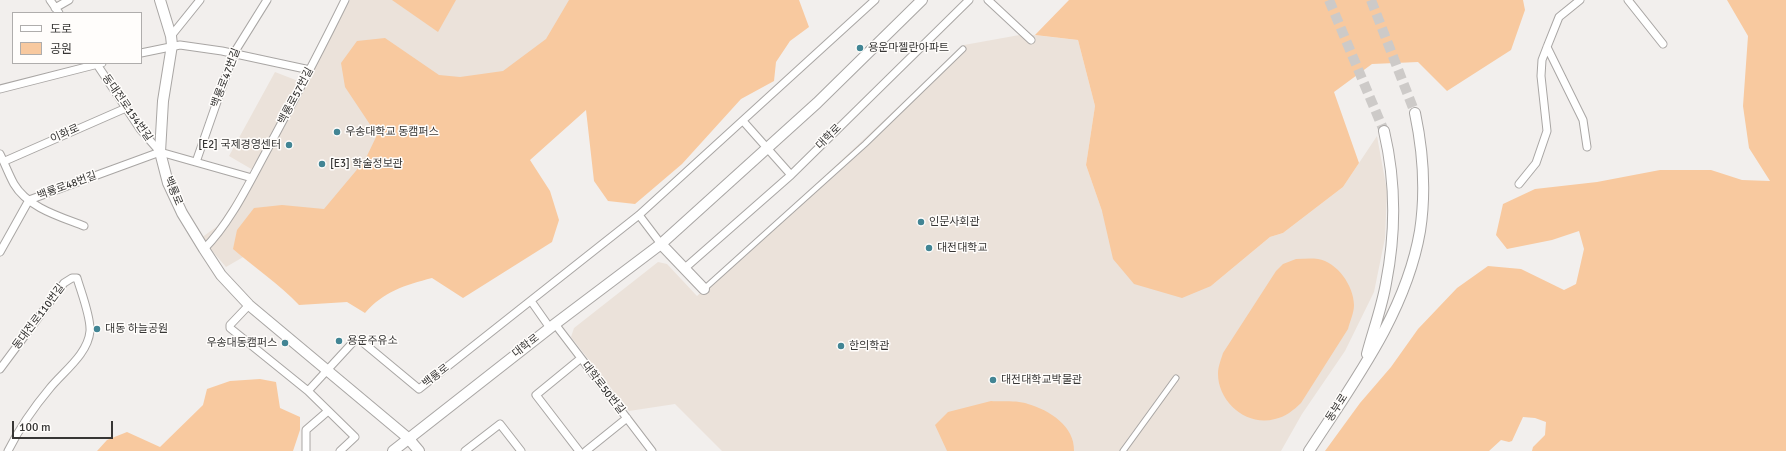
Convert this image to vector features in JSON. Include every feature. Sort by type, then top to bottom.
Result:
[{"type":"main road","name":"백룡로","points":[[160,0],[171,41],[163,101],[160,152],[168,183],[182,213],[221,275],[249,305],[328,369],[408,438],[419,451]]},
{"type":"main road","name":"대학로","points":[[393,451],[552,326],[662,244],[817,103],[922,0]]},
{"type":"main road","name":"동부로","points":[[1309,451],[1382,337],[1414,255],[1420,230],[1423,198],[1420,136],[1415,113]]},
{"type":"main road","points":[[1365,364],[1386,285],[1393,240],[1394,189],[1384,131]]},
{"type":"main road","points":[[662,244],[704,289]]},
{"type":"street","points":[[50,0],[57,11],[69,0]]},
{"type":"street","name":"백룡로","points":[[171,41],[200,0]]},
{"type":"street","name":"백룡로47번길","points":[[196,162],[234,53],[267,0]]},
{"type":"street","name":"백룡로57번길","points":[[204,249],[216,237],[252,178],[310,70],[345,0]]},
{"type":"street","points":[[531,301],[639,215],[875,0]]},
{"type":"street","name":"대학로","points":[[685,268],[791,175],[969,0]]},
{"type":"street","points":[[988,0],[1031,40]]},
{"type":"street","points":[[1519,184],[1536,163],[1547,131],[1541,76],[1542,60],[1546,47],[1559,17],[1580,0]]},
{"type":"street","points":[[1628,0],[1663,44]]},
{"type":"street","points":[[142,53],[171,41],[180,45],[234,53],[310,70]]},
{"type":"street","points":[[1546,47],[1582,120],[1587,147]]},
{"type":"street","points":[[704,289],[865,144],[963,49]]},
{"type":"street","points":[[0,88],[94,64]]},
{"type":"street","name":"동대전로154번길","points":[[99,64],[126,108],[160,152]]},
{"type":"street","name":"이화로","points":[[1,157],[126,108]]},
{"type":"street","points":[[743,121],[791,175]]},
{"type":"street","points":[[160,152],[252,178]]},
{"type":"street","name":"백룡로48번길","points":[[0,252],[29,200],[160,152]]},
{"type":"street","points":[[1,157],[15,186],[29,200],[47,212],[84,226]]},
{"type":"street","points":[[639,215],[662,244]]},
{"type":"street","name":"동대전로110번길","points":[[0,368],[64,283],[72,278],[77,278],[89,322],[90,331],[86,343],[78,357],[50,388],[23,426],[8,451]]},
{"type":"street","name":"백룡로","points":[[328,369],[355,340],[360,340],[419,389],[531,301]]},
{"type":"street","name":"대학로50번길","points":[[531,301],[580,359],[652,451]]},
{"type":"street","points":[[249,305],[230,325],[230,328],[308,391],[355,437],[340,451]]},
{"type":"street","name":"대학로50번길","points":[[579,451],[536,395],[580,359]]},
{"type":"street","points":[[308,391],[328,369]]},
{"type":"street","points":[[1123,451],[1176,378]]},
{"type":"street","points":[[306,451],[306,430],[328,411]]},
{"type":"street","name":"대학로50번길","points":[[586,451],[626,418]]},
{"type":"street","points":[[465,451],[500,424],[521,451]]},
{"type":"shaded area","name":"우송대학교 동캠퍼스","points":[[350,0],[576,0],[553,37],[329,218],[245,256],[226,267],[201,238],[219,225],[253,170],[229,156],[275,72],[306,84]]},
{"type":"shaded area","name":"대전대학교","points":[[1025,34],[1078,40],[1095,106],[1086,165],[1102,211],[1211,286],[1270,237],[1283,233],[1343,187],[1377,136],[1387,191],[1385,238],[1374,292],[1345,351],[1302,414],[1281,451],[722,451],[675,404],[629,411],[571,337],[574,328],[658,262],[667,264],[697,296],[964,45]]},
{"type":"green space","points":[[392,0],[456,0],[438,32]]},
{"type":"green space","points":[[569,0],[799,0],[809,27],[790,41],[776,62],[774,81],[741,99],[682,164],[635,204],[608,201],[594,181],[586,110],[530,160],[550,191],[559,220],[552,242],[463,298],[432,278],[395,290],[379,300],[365,313],[347,302],[299,305],[275,283],[233,249],[237,230],[254,208],[282,205],[324,209],[365,160],[377,135],[345,87],[341,63],[357,41],[385,38],[439,75],[460,77],[503,71],[546,39]]},
{"type":"green space","points":[[1069,0],[1523,0],[1525,10],[1511,50],[1447,91],[1418,62],[1372,64],[1334,92],[1359,163],[1343,187],[1283,233],[1270,237],[1211,286],[1182,298],[1134,284],[1113,259],[1102,211],[1086,165],[1095,106],[1078,40],[1035,35]]},
{"type":"green space","points":[[1727,0],[1786,0],[1786,451],[1532,451],[1533,447],[1545,435],[1546,422],[1535,418],[1523,417],[1512,441],[1509,442],[1501,440],[1489,451],[1325,451],[1360,403],[1391,367],[1418,329],[1457,288],[1488,266],[1521,269],[1564,290],[1576,284],[1584,249],[1579,231],[1552,240],[1507,249],[1496,235],[1503,204],[1535,189],[1597,182],[1660,170],[1711,170],[1742,180],[1770,181],[1749,148],[1743,106],[1748,36]]},
{"type":"green space","points":[[1296,259],[1318,259],[1325,261],[1338,270],[1348,283],[1351,290],[1354,305],[1353,314],[1348,329],[1301,403],[1282,417],[1265,421],[1254,419],[1245,416],[1236,410],[1223,394],[1219,384],[1219,366],[1223,353],[1276,271],[1283,264]]},
{"type":"green space","points":[[260,379],[276,382],[280,408],[300,417],[300,430],[293,451],[97,451],[107,440],[127,432],[160,447],[203,405],[207,389],[230,381]]},
{"type":"green space","points":[[991,401],[1024,403],[1044,410],[1059,420],[1065,427],[1073,442],[1074,451],[947,451],[935,425],[948,412]]},
{"type":"tunnel","points":[[1329,0],[1384,131]]},
{"type":"tunnel","points":[[1371,0],[1415,113]]},
{"type":"place","name":"용운마젤란아파트","points":[[860,48]]},
{"type":"place","name":"우송대학교 동캠퍼스","points":[[337,132]]},
{"type":"place","name":"[E2] 국제경영센터","points":[[289,145]]},
{"type":"place","name":"[E3] 학술정보관","points":[[322,164]]},
{"type":"place","name":"인문사회관","points":[[921,222]]},
{"type":"place","name":"대전대학교","points":[[929,248]]},
{"type":"place","name":"대동 하늘공원","points":[[97,329]]},
{"type":"place","name":"용운주유소","points":[[339,341]]},
{"type":"place","name":"우송대동캠퍼스","points":[[285,343]]},
{"type":"place","name":"한의학관","points":[[841,346]]},
{"type":"place","name":"대전대학교박물관","points":[[993,380]]}]
